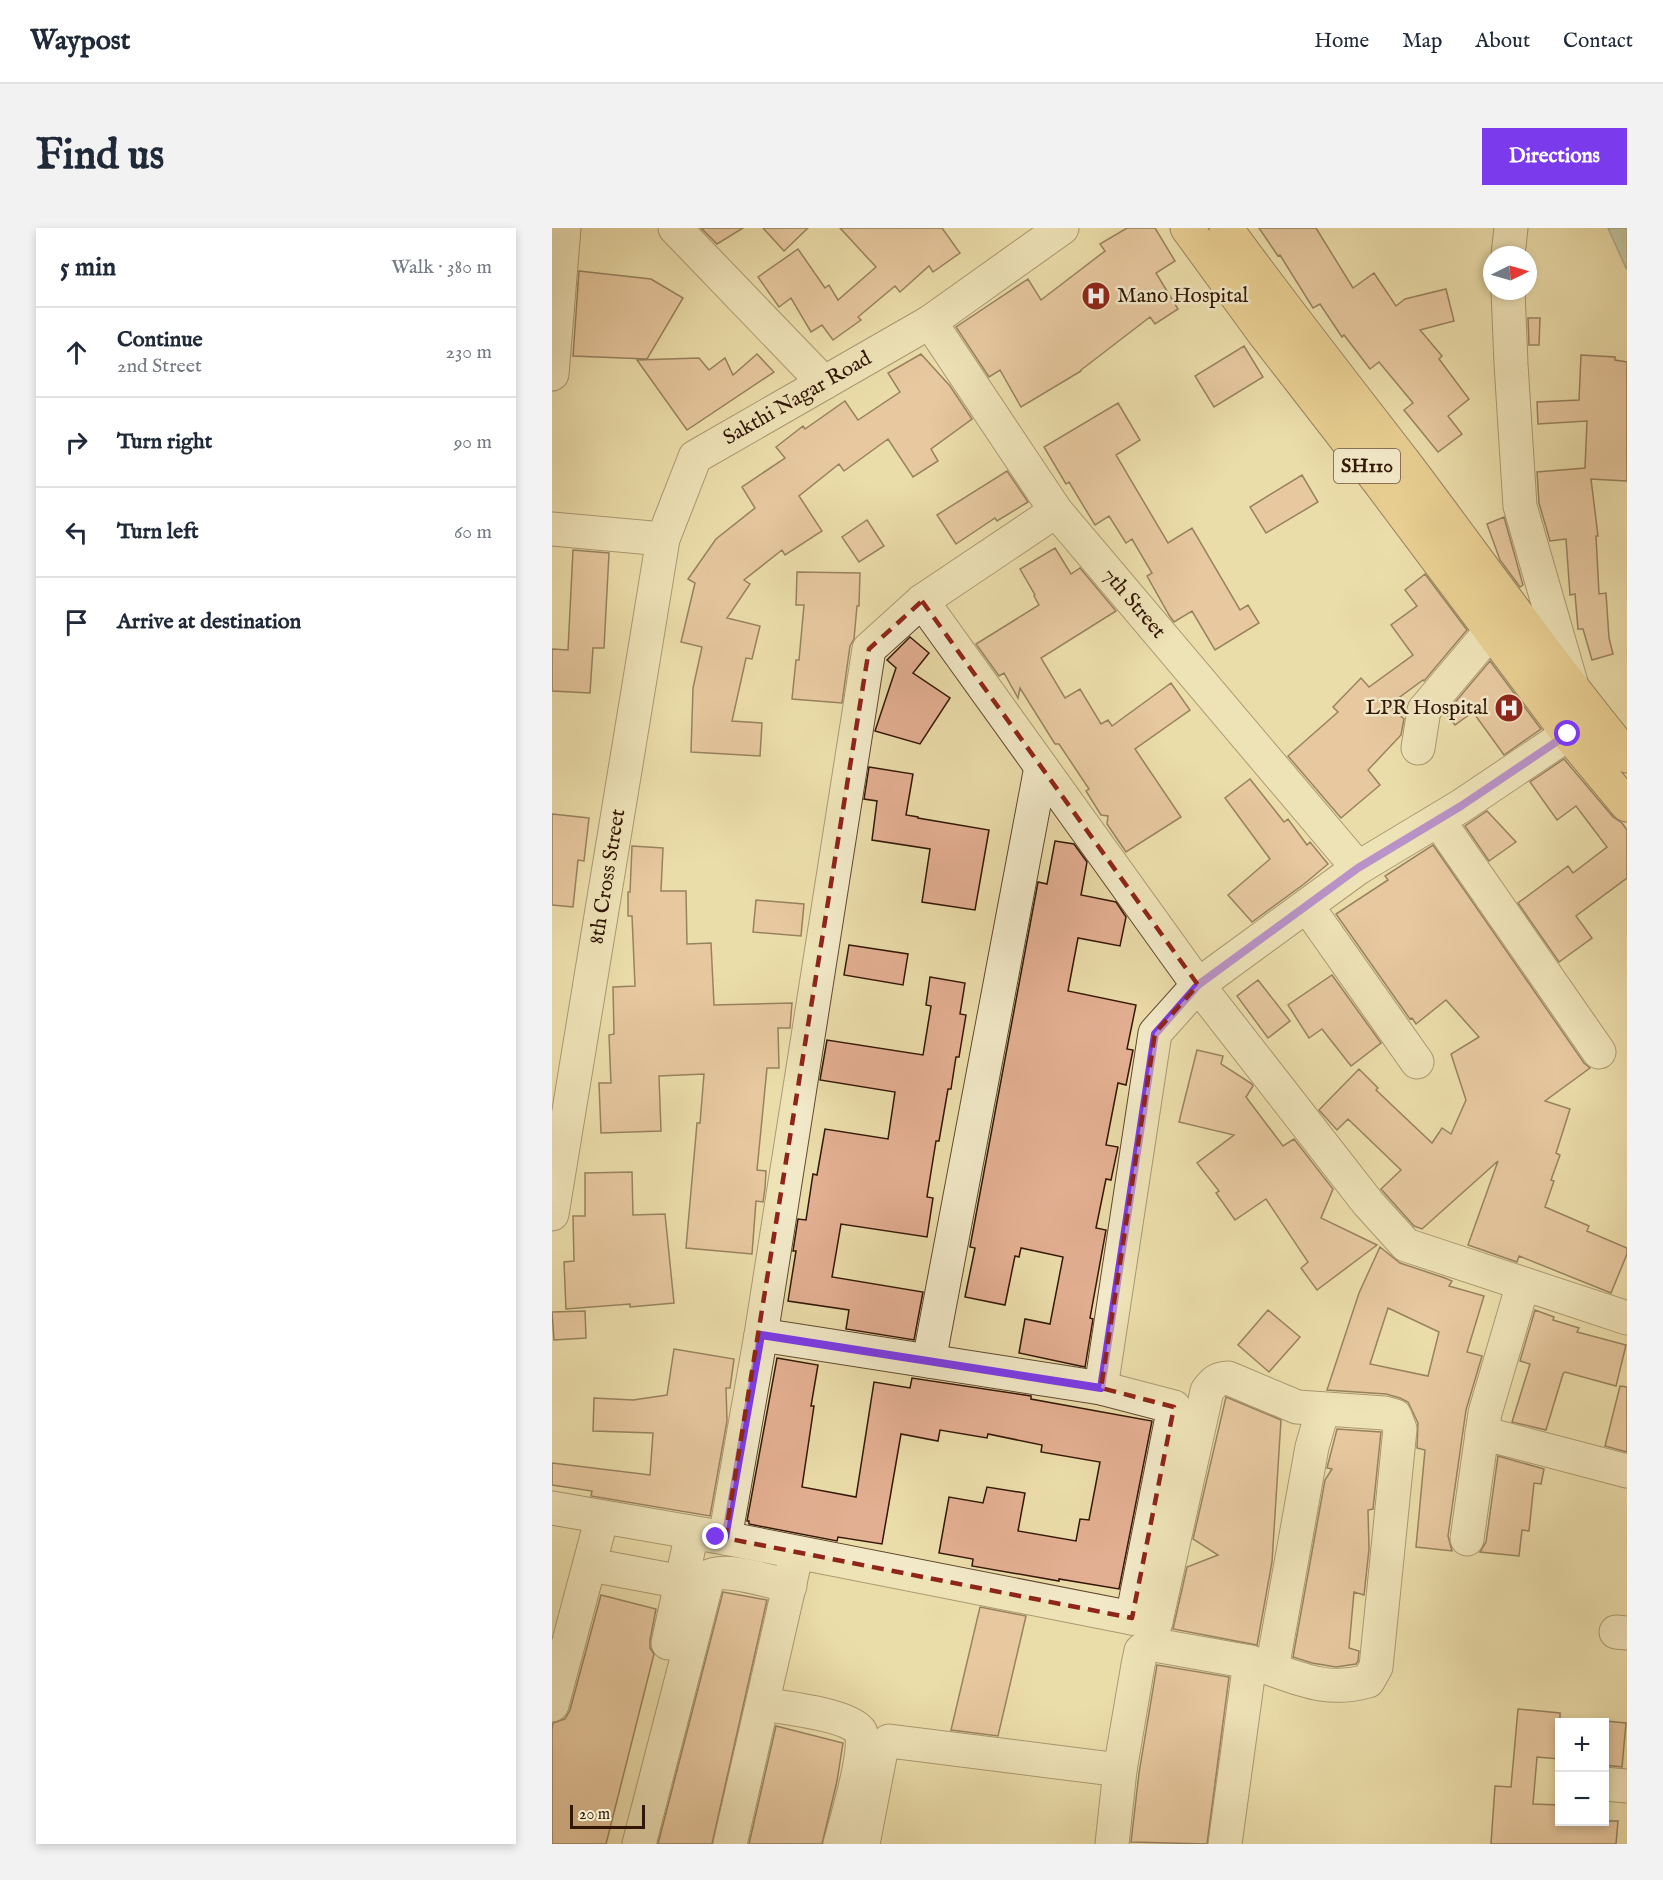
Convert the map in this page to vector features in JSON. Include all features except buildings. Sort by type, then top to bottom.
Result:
[{"type":"main road","name":"SH110","points":[[1187,228],[1265,335],[1379,482],[1490,632],[1568,734],[1627,806]]},
{"type":"main road","name":"SH110","points":[[1227,228],[1290,316],[1405,463],[1573,690],[1627,756]]},
{"type":"street","points":[[552,374],[556,290],[564,228]]},
{"type":"street","points":[[675,228],[824,382]]},
{"type":"street","name":"Sakthi Nagar Road","points":[[663,539],[695,457],[930,322],[1062,228]]},
{"type":"street","points":[[1510,246],[1511,228]]},
{"type":"street","points":[[1508,300],[1520,506],[1573,690]]},
{"type":"street","name":"7th Street","points":[[930,322],[1056,511],[1358,868]]},
{"type":"street","points":[[725,1538],[761,1335],[869,649],[922,601],[1056,511]]},
{"type":"street","points":[[552,529],[663,539]]},
{"type":"street","name":"8th Cross Street","points":[[552,1214],[558,1145],[663,539]]},
{"type":"street","points":[[922,601],[1198,985],[1368,1203],[1406,1245],[1627,1318]]},
{"type":"street","points":[[1418,748],[1424,710],[1490,632]]},
{"type":"street","points":[[1101,1388],[1155,1034],[1198,985],[1358,868],[1568,734],[1597,720]]},
{"type":"street","points":[[929,1360],[1041,767]]},
{"type":"street","points":[[1438,819],[1599,1052]]},
{"type":"street","points":[[1307,906],[1417,1062]]},
{"type":"street","points":[[1467,1539],[1485,1413],[1523,1284]]},
{"type":"street","points":[[761,1335],[1101,1388],[1174,1407],[1146,1628]]},
{"type":"street","points":[[552,1508],[596,1542],[687,1557],[725,1538],[1146,1628],[1261,1665],[1300,1681],[1323,1686],[1351,1686],[1368,1681],[1376,1667],[1400,1429],[1395,1416],[1383,1413],[1297,1407],[1228,1378],[1220,1378],[1213,1382],[1207,1391],[1146,1628],[1137,1665],[1119,1770],[1112,1844]]},
{"type":"street","points":[[1225,1844],[1261,1665],[1323,1409]]},
{"type":"street","points":[[1482,1433],[1627,1471]]},
{"type":"street","points":[[596,1542],[687,1557]]},
{"type":"street","points":[[552,1705],[596,1542]]},
{"type":"street","points":[[730,1844],[790,1587],[796,1552]]},
{"type":"street","points":[[621,1844],[687,1557]]},
{"type":"street","points":[[639,1844],[708,1577],[714,1573],[731,1574],[790,1587]]},
{"type":"street","points":[[763,1704],[842,1720],[850,1723],[861,1733],[863,1741],[861,1758],[840,1844]]},
{"type":"street","points":[[863,1844],[881,1750],[889,1741],[1119,1770]]},
{"type":"street","points":[[1609,1784],[1627,1786]]},
{"type":"highlighted area","points":[[922,601],[1198,985],[1155,1033],[1101,1388],[1174,1407],[1132,1618],[725,1538],[869,649]]},
{"type":"shaded area","points":[[1608,228],[1627,228],[1627,269],[1626,268]]},
{"type":"place","name":"Mano Hospital","points":[[1096,296]]},
{"type":"place","name":"LPR Hospital","points":[[1509,708]]},
{"type":"route","points":[[716,1537],[725,1538],[761,1335],[1101,1388],[1155,1034],[1198,985],[1358,868],[1461,806],[1568,734]]}]
